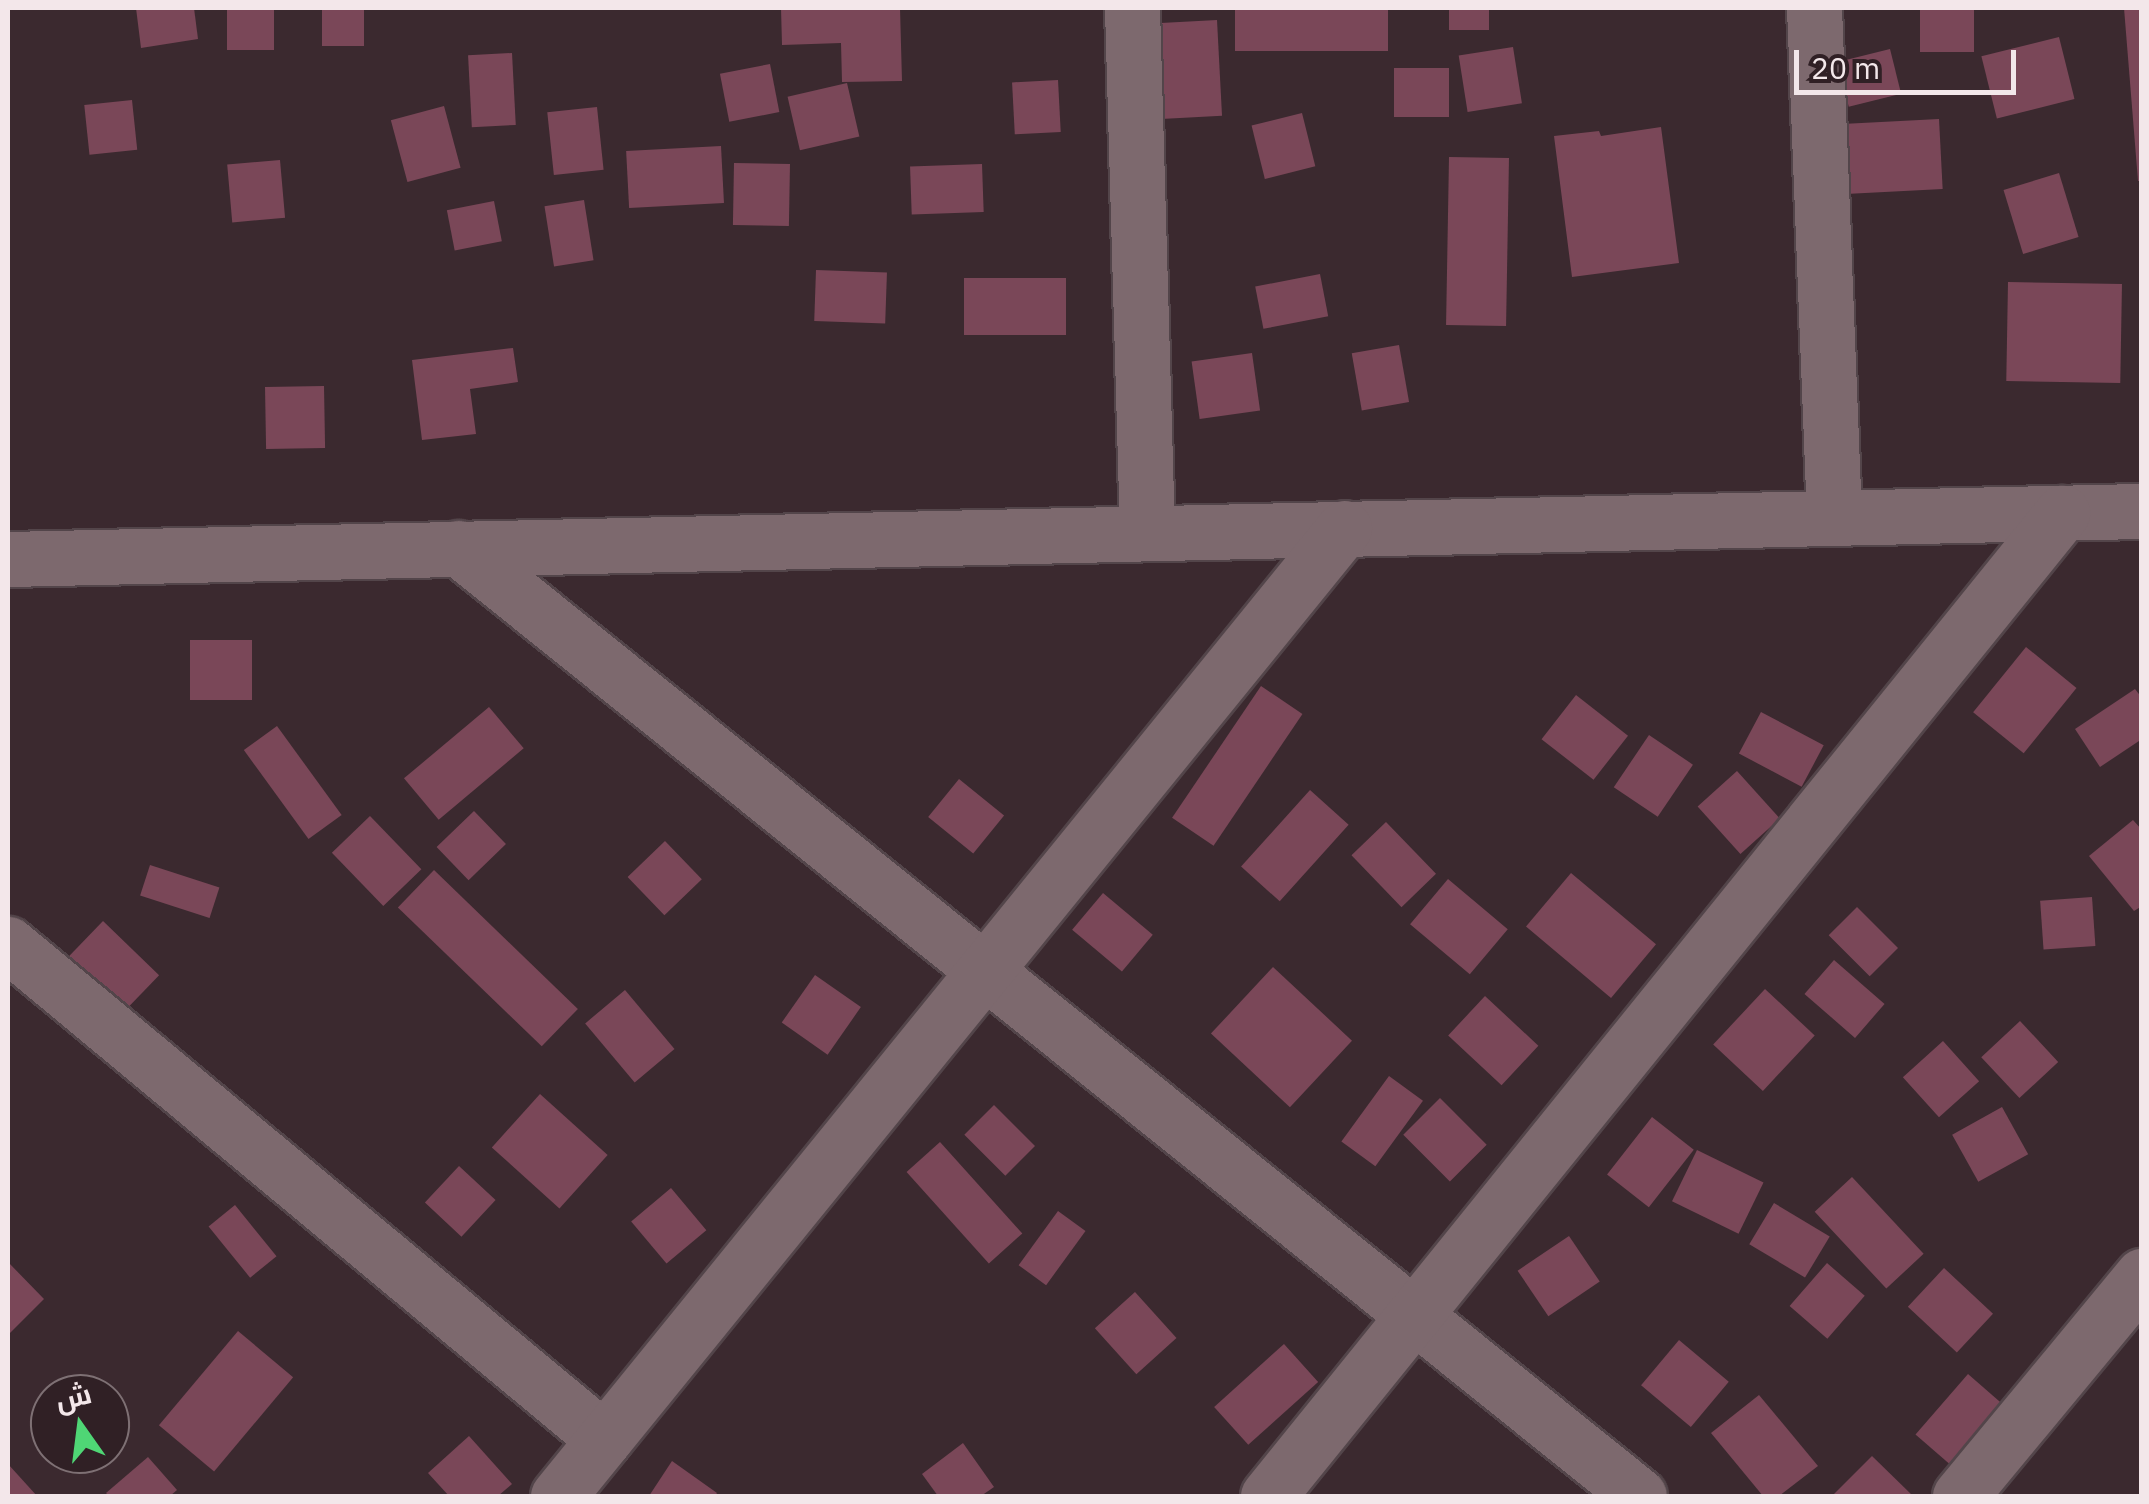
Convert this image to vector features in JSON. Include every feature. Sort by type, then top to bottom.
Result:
[{"type":"street","points":[[1132,8],[1146,533]]},
{"type":"street","points":[[1814,8],[1834,518]]},
{"type":"street","points":[[8,559],[2142,511]]},
{"type":"street","points":[[1268,1496],[2062,513]]},
{"type":"street","points":[[558,1496],[1344,528]]},
{"type":"street","points":[[458,548],[1639,1496]]},
{"type":"street","points":[[8,944],[604,1439]]},
{"type":"street","points":[[1960,1496],[2142,1276]]},
{"type":"building","points":[[136,8],[194,8],[198,39],[141,48]]},
{"type":"building","points":[[227,8],[274,8],[274,50],[227,50]]},
{"type":"building","points":[[322,8],[364,8],[364,46],[322,46]]},
{"type":"building","points":[[781,8],[900,8],[902,81],[842,82],[841,43],[782,45]]},
{"type":"building","points":[[1235,8],[1388,8],[1388,51],[1235,51]]},
{"type":"building","points":[[1449,8],[1489,8],[1489,30],[1449,30]]},
{"type":"building","points":[[1920,8],[1974,8],[1974,52],[1920,52]]},
{"type":"building","points":[[2124,8],[2142,8],[2142,181],[2138,181]]},
{"type":"building","points":[[1217,20],[1222,116],[1161,119],[1156,23]]},
{"type":"building","points":[[2059,37],[2074,99],[1997,118],[1981,56]]},
{"type":"building","points":[[1513,47],[1522,103],[1468,112],[1459,56]]},
{"type":"building","points":[[1890,49],[1901,94],[1849,107],[1838,62]]},
{"type":"building","points":[[512,53],[516,125],[472,127],[468,55]]},
{"type":"building","points":[[770,64],[779,112],[729,122],[720,74]]},
{"type":"building","points":[[1394,68],[1449,68],[1449,117],[1394,117]]},
{"type":"building","points":[[1058,80],[1061,132],[1015,134],[1012,82]]},
{"type":"building","points":[[847,83],[859,137],[800,150],[788,97]]},
{"type":"building","points":[[132,100],[137,150],[89,155],[84,105]]},
{"type":"building","points":[[444,106],[461,168],[407,182],[391,120]]},
{"type":"building","points":[[597,107],[604,170],[554,175],[547,112]]},
{"type":"building","points":[[1302,113],[1315,166],[1265,179],[1252,126]]},
{"type":"building","points":[[1939,119],[1943,189],[1846,194],[1842,124]]},
{"type":"building","points":[[1661,127],[1679,263],[1572,277],[1554,136],[1599,131],[1601,136]]},
{"type":"building","points":[[721,146],[724,203],[629,208],[626,151]]},
{"type":"building","points":[[1449,157],[1509,158],[1506,326],[1446,325]]},
{"type":"building","points":[[280,160],[285,218],[232,222],[227,165]]},
{"type":"building","points":[[734,163],[790,164],[789,226],[733,225]]},
{"type":"building","points":[[982,164],[984,212],[912,214],[910,167]]},
{"type":"building","points":[[2059,173],[2079,237],[2023,254],[2004,190]]},
{"type":"building","points":[[584,200],[594,260],[554,267],[544,206]]},
{"type":"building","points":[[494,201],[502,241],[455,250],[447,210]]},
{"type":"building","points":[[816,270],[887,272],[885,323],[814,321]]},
{"type":"building","points":[[1320,274],[1328,316],[1263,329],[1255,287]]},
{"type":"building","points":[[964,278],[1066,278],[1066,335],[964,335]]},
{"type":"building","points":[[2008,282],[2122,284],[2120,383],[2006,381]]},
{"type":"building","points":[[1399,345],[1409,402],[1362,410],[1352,353]]},
{"type":"building","points":[[513,348],[518,382],[470,389],[476,434],[422,440],[412,360]]},
{"type":"building","points":[[1252,353],[1260,410],[1200,419],[1192,361]]},
{"type":"building","points":[[324,386],[325,448],[266,449],[265,387]]},
{"type":"building","points":[[190,640],[252,640],[252,700],[190,700]]},
{"type":"building","points":[[2026,647],[2077,688],[2024,753],[1973,712]]},
{"type":"building","points":[[1261,686],[1302,714],[1214,846],[1172,818]]},
{"type":"building","points":[[2135,689],[2142,698],[2142,739],[2100,767],[2075,729]]},
{"type":"building","points":[[1576,695],[1628,736],[1594,780],[1542,739]]},
{"type":"building","points":[[489,707],[524,748],[439,820],[404,778]]},
{"type":"building","points":[[1761,712],[1824,745],[1802,787],[1739,753]]},
{"type":"building","points":[[277,726],[342,815],[308,839],[244,750]]},
{"type":"building","points":[[1649,735],[1693,765],[1658,817],[1614,787]]},
{"type":"building","points":[[1737,771],[1780,819],[1740,854],[1698,806]]},
{"type":"building","points":[[959,779],[1004,816],[973,854],[928,817]]},
{"type":"building","points":[[1310,790],[1349,825],[1280,901],[1241,867]]},
{"type":"building","points":[[474,811],[506,844],[469,880],[437,847]]},
{"type":"building","points":[[370,816],[421,869],[383,906],[332,853]]},
{"type":"building","points":[[2133,820],[2142,830],[2142,906],[2134,911],[2089,856]]},
{"type":"building","points":[[1386,822],[1436,874],[1401,907],[1351,855]]},
{"type":"building","points":[[665,841],[702,879],[664,915],[628,877]]},
{"type":"building","points":[[150,865],[219,888],[210,918],[140,895]]},
{"type":"building","points":[[434,870],[578,1009],[542,1046],[398,907]]},
{"type":"building","points":[[1571,873],[1656,944],[1611,998],[1526,927]]},
{"type":"building","points":[[1448,879],[1508,929],[1470,974],[1410,924]]},
{"type":"building","points":[[1103,893],[1153,935],[1122,972],[1072,930]]},
{"type":"building","points":[[2092,897],[2095,946],[2044,950],[2040,901]]},
{"type":"building","points":[[1857,907],[1898,948],[1870,976],[1829,935]]},
{"type":"building","points":[[103,921],[159,975],[124,1011],[68,957]]},
{"type":"building","points":[[1834,960],[1885,1004],[1855,1038],[1804,994]]},
{"type":"building","points":[[1273,967],[1352,1041],[1290,1107],[1211,1034]]},
{"type":"building","points":[[815,975],[861,1007],[828,1055],[782,1023]]},
{"type":"building","points":[[1765,989],[1815,1035],[1763,1091],[1713,1045]]},
{"type":"building","points":[[625,990],[674,1049],[635,1082],[585,1023]]},
{"type":"building","points":[[1485,996],[1538,1046],[1502,1085],[1448,1035]]},
{"type":"building","points":[[2020,1021],[2058,1062],[2019,1098],[1981,1057]]},
{"type":"building","points":[[1943,1041],[1979,1081],[1939,1117],[1903,1077]]},
{"type":"building","points":[[1389,1076],[1423,1101],[1375,1166],[1341,1142]]},
{"type":"building","points":[[540,1094],[608,1155],[559,1208],[492,1148]]},
{"type":"building","points":[[1440,1098],[1487,1145],[1450,1181],[1403,1135]]},
{"type":"building","points":[[994,1105],[1035,1146],[1005,1176],[964,1135]]},
{"type":"building","points":[[2002,1107],[2028,1154],[1978,1182],[1952,1135]]},
{"type":"building","points":[[1652,1117],[1694,1150],[1649,1207],[1607,1175]]},
{"type":"building","points":[[940,1142],[1022,1233],[989,1264],[907,1172]]},
{"type":"building","points":[[1697,1150],[1764,1182],[1739,1234],[1672,1201]]},
{"type":"building","points":[[459,1166],[496,1200],[461,1237],[425,1203]]},
{"type":"building","points":[[1852,1177],[1924,1254],[1886,1289],[1815,1212]]},
{"type":"building","points":[[671,1188],[706,1230],[667,1264],[631,1221]]},
{"type":"building","points":[[1774,1203],[1830,1236],[1805,1278],[1749,1244]]},
{"type":"building","points":[[235,1205],[277,1256],[250,1278],[209,1226]]},
{"type":"building","points":[[1058,1211],[1086,1231],[1046,1285],[1019,1265]]},
{"type":"building","points":[[1569,1236],[1600,1282],[1548,1316],[1518,1271]]},
{"type":"building","points":[[8,1262],[44,1299],[8,1335]]},
{"type":"building","points":[[1827,1263],[1865,1296],[1827,1339],[1790,1306]]},
{"type":"building","points":[[1944,1268],[1993,1314],[1957,1352],[1908,1307]]},
{"type":"building","points":[[1135,1292],[1176,1338],[1136,1374],[1095,1328]]},
{"type":"building","points":[[238,1331],[293,1377],[214,1472],[159,1425]]},
{"type":"building","points":[[1679,1340],[1729,1382],[1691,1427],[1641,1385]]},
{"type":"building","points":[[1284,1344],[1318,1382],[1248,1445],[1214,1407]]},
{"type":"building","points":[[1968,1374],[2017,1417],[1965,1477],[1916,1434]]},
{"type":"building","points":[[1759,1395],[1818,1466],[1779,1496],[1763,1496],[1711,1433]]},
{"type":"building","points":[[469,1436],[512,1484],[498,1496],[449,1496],[428,1473]]},
{"type":"building","points":[[963,1443],[994,1487],[981,1496],[938,1496],[922,1474]]},
{"type":"building","points":[[1872,1456],[1913,1496],[1832,1496]]},
{"type":"building","points":[[148,1457],[177,1490],[170,1496],[106,1493]]},
{"type":"building","points":[[672,1461],[717,1493],[715,1496],[649,1496]]},
{"type":"building","points":[[8,1464],[37,1496],[8,1496]]}]
